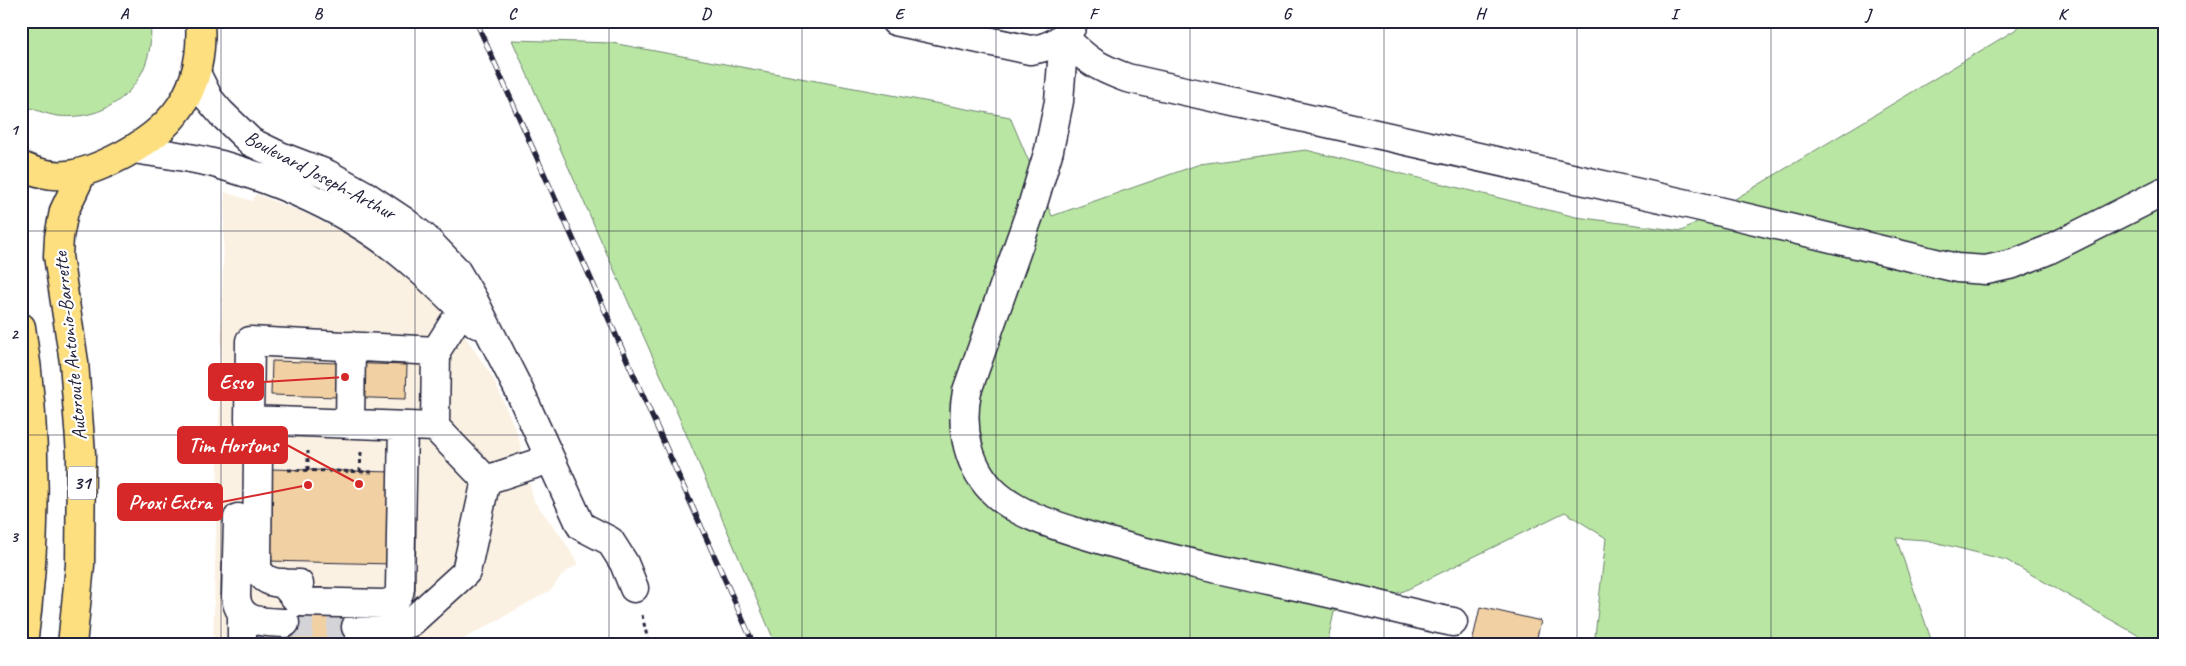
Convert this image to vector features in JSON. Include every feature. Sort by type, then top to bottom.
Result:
[{"type":"main road","points":[[21,166],[52,176],[82,173],[134,149],[168,123],[185,99],[196,73],[201,41],[200,22]]},
{"type":"main road","name":"Autoroute Antonio-Barrette","points":[[72,645],[80,565],[81,454],[74,362],[58,247],[64,211],[82,173]]},
{"type":"main road","points":[[21,327],[28,368],[33,483],[32,560],[23,645]]},
{"type":"street","points":[[895,21],[1030,50],[1048,46],[1070,29]]},
{"type":"street","points":[[1070,29],[1082,56],[1099,68],[1127,78],[1701,207],[1957,268],[1986,270],[2013,264],[2048,250],[2165,191]]},
{"type":"street","points":[[1070,29],[1049,150],[1032,210],[967,391],[964,405],[965,431],[974,465],[997,495],[1013,506],[1061,527],[1105,541],[1193,564],[1319,590],[1453,622]]},
{"type":"street","name":"Boulevard Joseph-Arthur","points":[[196,73],[209,99],[238,132],[267,151],[327,174],[405,222],[425,238],[455,269],[469,306],[497,348],[518,388],[581,526],[610,540],[624,564],[634,588]]},
{"type":"street","name":"Boulevard Joseph-Arthur","points":[[134,149],[222,165],[270,182],[346,216],[404,256],[469,306]]},
{"type":"street","points":[[435,427],[436,351],[453,324],[469,306]]},
{"type":"street","points":[[242,645],[242,614],[236,597],[240,447],[249,420],[250,341],[436,351]]},
{"type":"street","points":[[350,424],[351,346]]},
{"type":"street","points":[[249,420],[435,427],[486,480]]},
{"type":"street","points":[[249,420],[258,449],[257,567],[262,576],[266,579],[283,583],[328,585],[360,615],[385,629],[410,623]]},
{"type":"street","points":[[360,615],[393,602],[399,594],[403,426]]},
{"type":"street","points":[[486,480],[550,459]]},
{"type":"street","points":[[391,645],[410,623],[466,572],[486,480]]},
{"type":"street","points":[[242,614],[252,620],[285,623]]},
{"type":"path","points":[[283,470],[380,472]]},
{"type":"shaded area","points":[[225,192],[252,201],[256,194],[307,214],[344,233],[382,257],[439,307],[466,337],[493,378],[518,435],[534,501],[563,539],[578,564],[562,575],[551,590],[453,645],[213,645]]},
{"type":"green space","points":[[21,21],[150,21],[150,42],[147,61],[139,78],[128,92],[114,104],[97,112],[79,116],[58,116],[44,113],[21,104]]},
{"type":"green space","points":[[2022,21],[2165,21],[2165,645],[2155,645],[2006,560],[1926,540],[1896,538],[1933,645],[1594,645],[1606,538],[1565,512],[1404,591],[1334,612],[1327,645],[776,645],[667,389],[512,40],[612,43],[1010,117],[1052,216],[1200,164],[1306,150],[1576,217],[1682,231],[2015,30]]},
{"type":"building","points":[[272,361],[407,365],[406,399],[271,395]]},
{"type":"building","points":[[270,469],[394,472],[392,564],[268,561]]},
{"type":"building","points":[[1480,607],[1541,621],[1535,645],[1481,645],[1472,643]]},
{"type":"building","points":[[286,609],[357,611],[356,645],[285,645]]},
{"type":"tunnel","points":[[285,623],[356,627]]},
{"type":"railway","points":[[476,21],[754,645]]},
{"type":"place","name":"Esso","points":[[345,377]]},
{"type":"place","name":"Tim Hortons","points":[[359,484]]},
{"type":"place","name":"Proxi Extra","points":[[308,485]]}]
